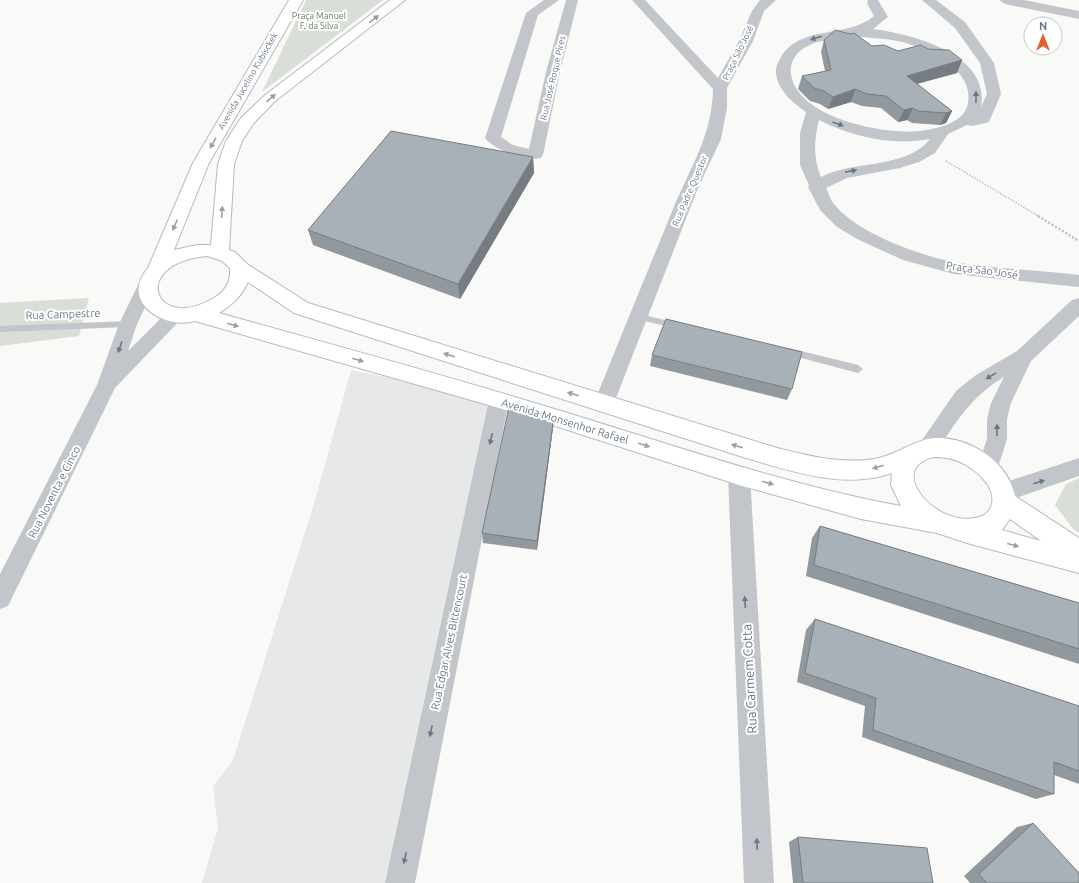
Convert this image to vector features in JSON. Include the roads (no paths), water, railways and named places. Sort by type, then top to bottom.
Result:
[{"type":"main road","name":"Avenida Jucelino Kubisckek","points":[[157,268],[201,163],[296,0]]},
{"type":"main road","points":[[220,251],[226,164],[234,141],[247,121],[270,99],[398,0]]},
{"type":"main road","points":[[241,270],[241,280],[236,291],[226,301],[212,309],[186,314],[162,312],[152,305],[147,296],[147,285],[157,268],[180,254],[194,251],[220,251],[234,258],[241,270],[301,308],[746,449],[810,466],[845,470],[874,469],[920,451],[942,448],[958,450],[974,458],[988,468],[1000,484],[1003,497],[1001,515],[992,525],[978,530],[962,531]]},
{"type":"main road","name":"Avenida Monsenhor Rafael","points":[[186,314],[499,400],[739,474],[861,509],[935,523]]},
{"type":"main road","points":[[920,451],[906,463],[902,474],[904,487],[910,500],[921,513],[935,523],[1079,562]]},
{"type":"main road","points":[[1003,497],[1041,528],[1079,552]]},
{"type":"street","name":"Rua José Roque Pires","points":[[553,0],[532,13],[493,138],[508,148],[535,155],[553,72],[572,0]]},
{"type":"street","points":[[638,0],[720,88]]},
{"type":"street","name":"Praça São José","points":[[720,88],[746,40],[758,11],[764,3],[770,0]]},
{"type":"street","points":[[923,44],[886,34],[855,32],[829,34],[808,41],[792,51],[784,65],[785,80],[795,97],[813,112],[842,126],[862,132],[890,136],[918,136],[945,131],[984,119],[994,94],[987,63],[960,24],[928,0]]},
{"type":"street","points":[[1005,0],[1079,15]]},
{"type":"street","points":[[871,2],[892,18]]},
{"type":"street","points":[[855,32],[872,24],[881,17],[871,2]]},
{"type":"street","points":[[816,187],[826,179],[846,172],[908,161],[928,150],[945,131],[967,118],[976,104],[976,87],[965,71],[953,61],[923,44],[903,27]]},
{"type":"street","name":"Rua Padre Questor","points":[[604,404],[690,188],[713,139],[720,108],[720,88]]},
{"type":"street","name":"Praça São José","points":[[813,112],[808,133],[808,165],[816,187],[826,206],[843,223],[865,236],[910,256],[954,268],[1079,281]]},
{"type":"street","points":[[107,385],[128,324],[147,285]]},
{"type":"street","points":[[920,451],[962,397],[983,380],[1024,356],[1079,305]]},
{"type":"street","points":[[107,385],[186,314]]},
{"type":"street","points":[[988,468],[997,440],[997,419],[1001,403],[1024,356]]},
{"type":"street","name":"Rua Noventa e Cinco","points":[[0,598],[107,385]]},
{"type":"street","name":"Rua Edgar Alves Bittencourt","points":[[400,883],[499,400]]},
{"type":"street","points":[[1003,497],[1079,466]]},
{"type":"street","name":"Rua Carmem Cotta","points":[[739,474],[759,883]]},
{"type":"lane","points":[[639,317],[685,328]]},
{"type":"lane","name":"Rua Campestre","points":[[0,329],[128,324]]},
{"type":"lane","points":[[777,349],[858,369]]},
{"type":"park label","name":"Praça Manuel F. da Silva","points":[[319,22]]}]
